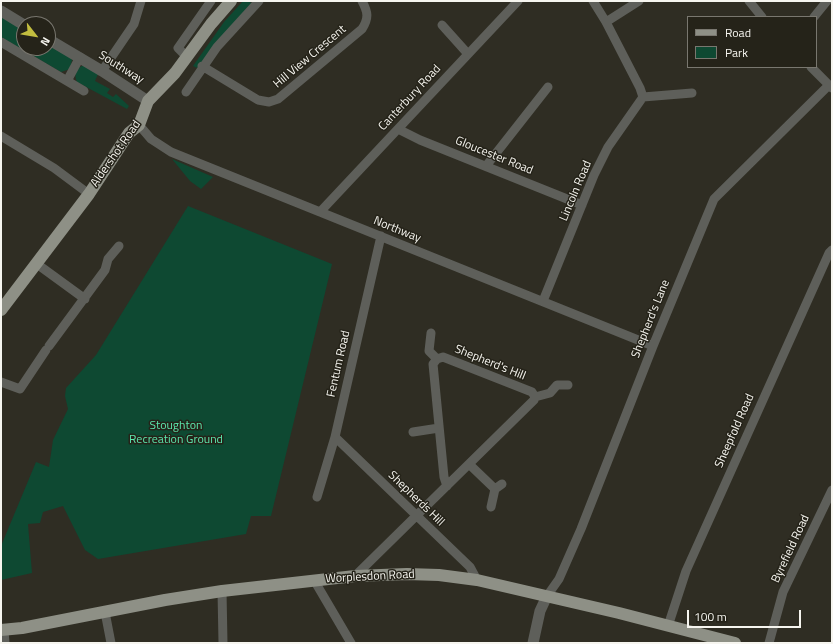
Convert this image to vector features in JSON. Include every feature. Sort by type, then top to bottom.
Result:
[{"type":"main road","name":"Aldershot Road","points":[[1,310],[88,194],[129,133],[139,125],[148,101],[156,94],[187,57],[211,24],[232,1]]},
{"type":"main road","name":"Worplesdon Road","points":[[3,630],[222,591],[355,576],[407,574],[439,575],[477,580],[668,626],[701,639],[735,643]]},
{"type":"street","points":[[102,70],[134,24],[141,1]]},
{"type":"street","points":[[187,57],[178,48],[211,1]]},
{"type":"street","name":"Hill View Crescent","points":[[202,66],[258,100],[269,102],[278,99],[362,29],[367,21],[368,11],[362,1]]},
{"type":"street","name":"Canterbury Road","points":[[320,212],[518,1]]},
{"type":"street","points":[[593,1],[606,22],[640,88],[643,97],[692,93]]},
{"type":"street","points":[[606,22],[639,1]]},
{"type":"street","points":[[749,1],[761,16]]},
{"type":"street","points":[[815,16],[827,1]]},
{"type":"street","points":[[186,92],[202,66],[217,46],[257,2]]},
{"type":"street","points":[[1,11],[16,20]]},
{"type":"street","points":[[442,25],[468,54]]},
{"type":"street","points":[[1,42],[84,91]]},
{"type":"street","name":"Southway","points":[[56,44],[102,70],[148,101]]},
{"type":"street","name":"Southway","points":[[67,81],[80,57]]},
{"type":"street","points":[[812,68],[830,87]]},
{"type":"street","points":[[486,166],[548,87]]},
{"type":"street","name":"Shepherd's Lane","points":[[547,596],[559,579],[581,529],[653,346],[714,199],[830,87]]},
{"type":"street","name":"Lincoln Road","points":[[544,301],[582,205],[608,148],[643,97]]},
{"type":"street","name":"Northway","points":[[139,125],[152,139],[171,152],[653,346]]},
{"type":"street","name":"Gloucester Road","points":[[398,129],[420,140],[582,205]]},
{"type":"street","points":[[1,136],[54,168],[88,194]]},
{"type":"street","name":"Fentum Road","points":[[317,497],[335,437],[381,236]]},
{"type":"street","points":[[1,382],[19,393],[47,348],[85,299],[105,270],[108,259],[119,246]]},
{"type":"street","name":"Sheepfold Road","points":[[668,626],[686,571],[770,381],[829,253],[832,250]]},
{"type":"street","points":[[37,264],[85,299]]},
{"type":"street","points":[[431,332],[429,351],[437,359]]},
{"type":"street","name":"Shepherd's Hill","points":[[447,486],[439,428],[433,364],[437,359],[443,357],[532,392],[535,397]]},
{"type":"street","points":[[355,576],[416,515],[470,465],[534,400],[535,397],[550,393],[557,385],[568,385]]},
{"type":"street","points":[[413,432],[439,428]]},
{"type":"street","name":"Shepherds Hill","points":[[335,437],[470,567],[477,580]]},
{"type":"street","points":[[470,465],[498,486],[491,507]]},
{"type":"street","name":"Byrefield Road","points":[[770,643],[783,592],[832,490]]},
{"type":"street","points":[[314,580],[352,643]]},
{"type":"street","points":[[222,591],[223,643]]},
{"type":"street","points":[[533,643],[540,611],[547,596]]},
{"type":"street","points":[[105,612],[111,643]]},
{"type":"street","points":[[3,630],[5,643]]},
{"type":"green space","points":[[243,1],[248,1],[253,4],[218,42],[197,68],[193,66],[224,22]]},
{"type":"green space","points":[[1,16],[16,25],[16,46],[1,37]]},
{"type":"green space","points":[[56,48],[70,56],[72,60],[70,69],[61,72],[34,56],[56,56]]},
{"type":"green space","points":[[82,66],[87,66],[98,74],[95,81],[110,89],[107,93],[113,97],[116,94],[129,106],[127,109],[77,82],[76,72]]},
{"type":"green space","points":[[172,159],[213,177],[201,189],[190,181]]},
{"type":"green space","name":"Stoughton Recreation Ground","points":[[188,206],[332,264],[271,516],[251,516],[246,534],[98,559],[85,550],[63,506],[43,512],[40,523],[28,524],[32,573],[1,580],[1,546],[36,462],[49,467],[53,440],[68,409],[65,396],[66,388],[96,355]]}]
